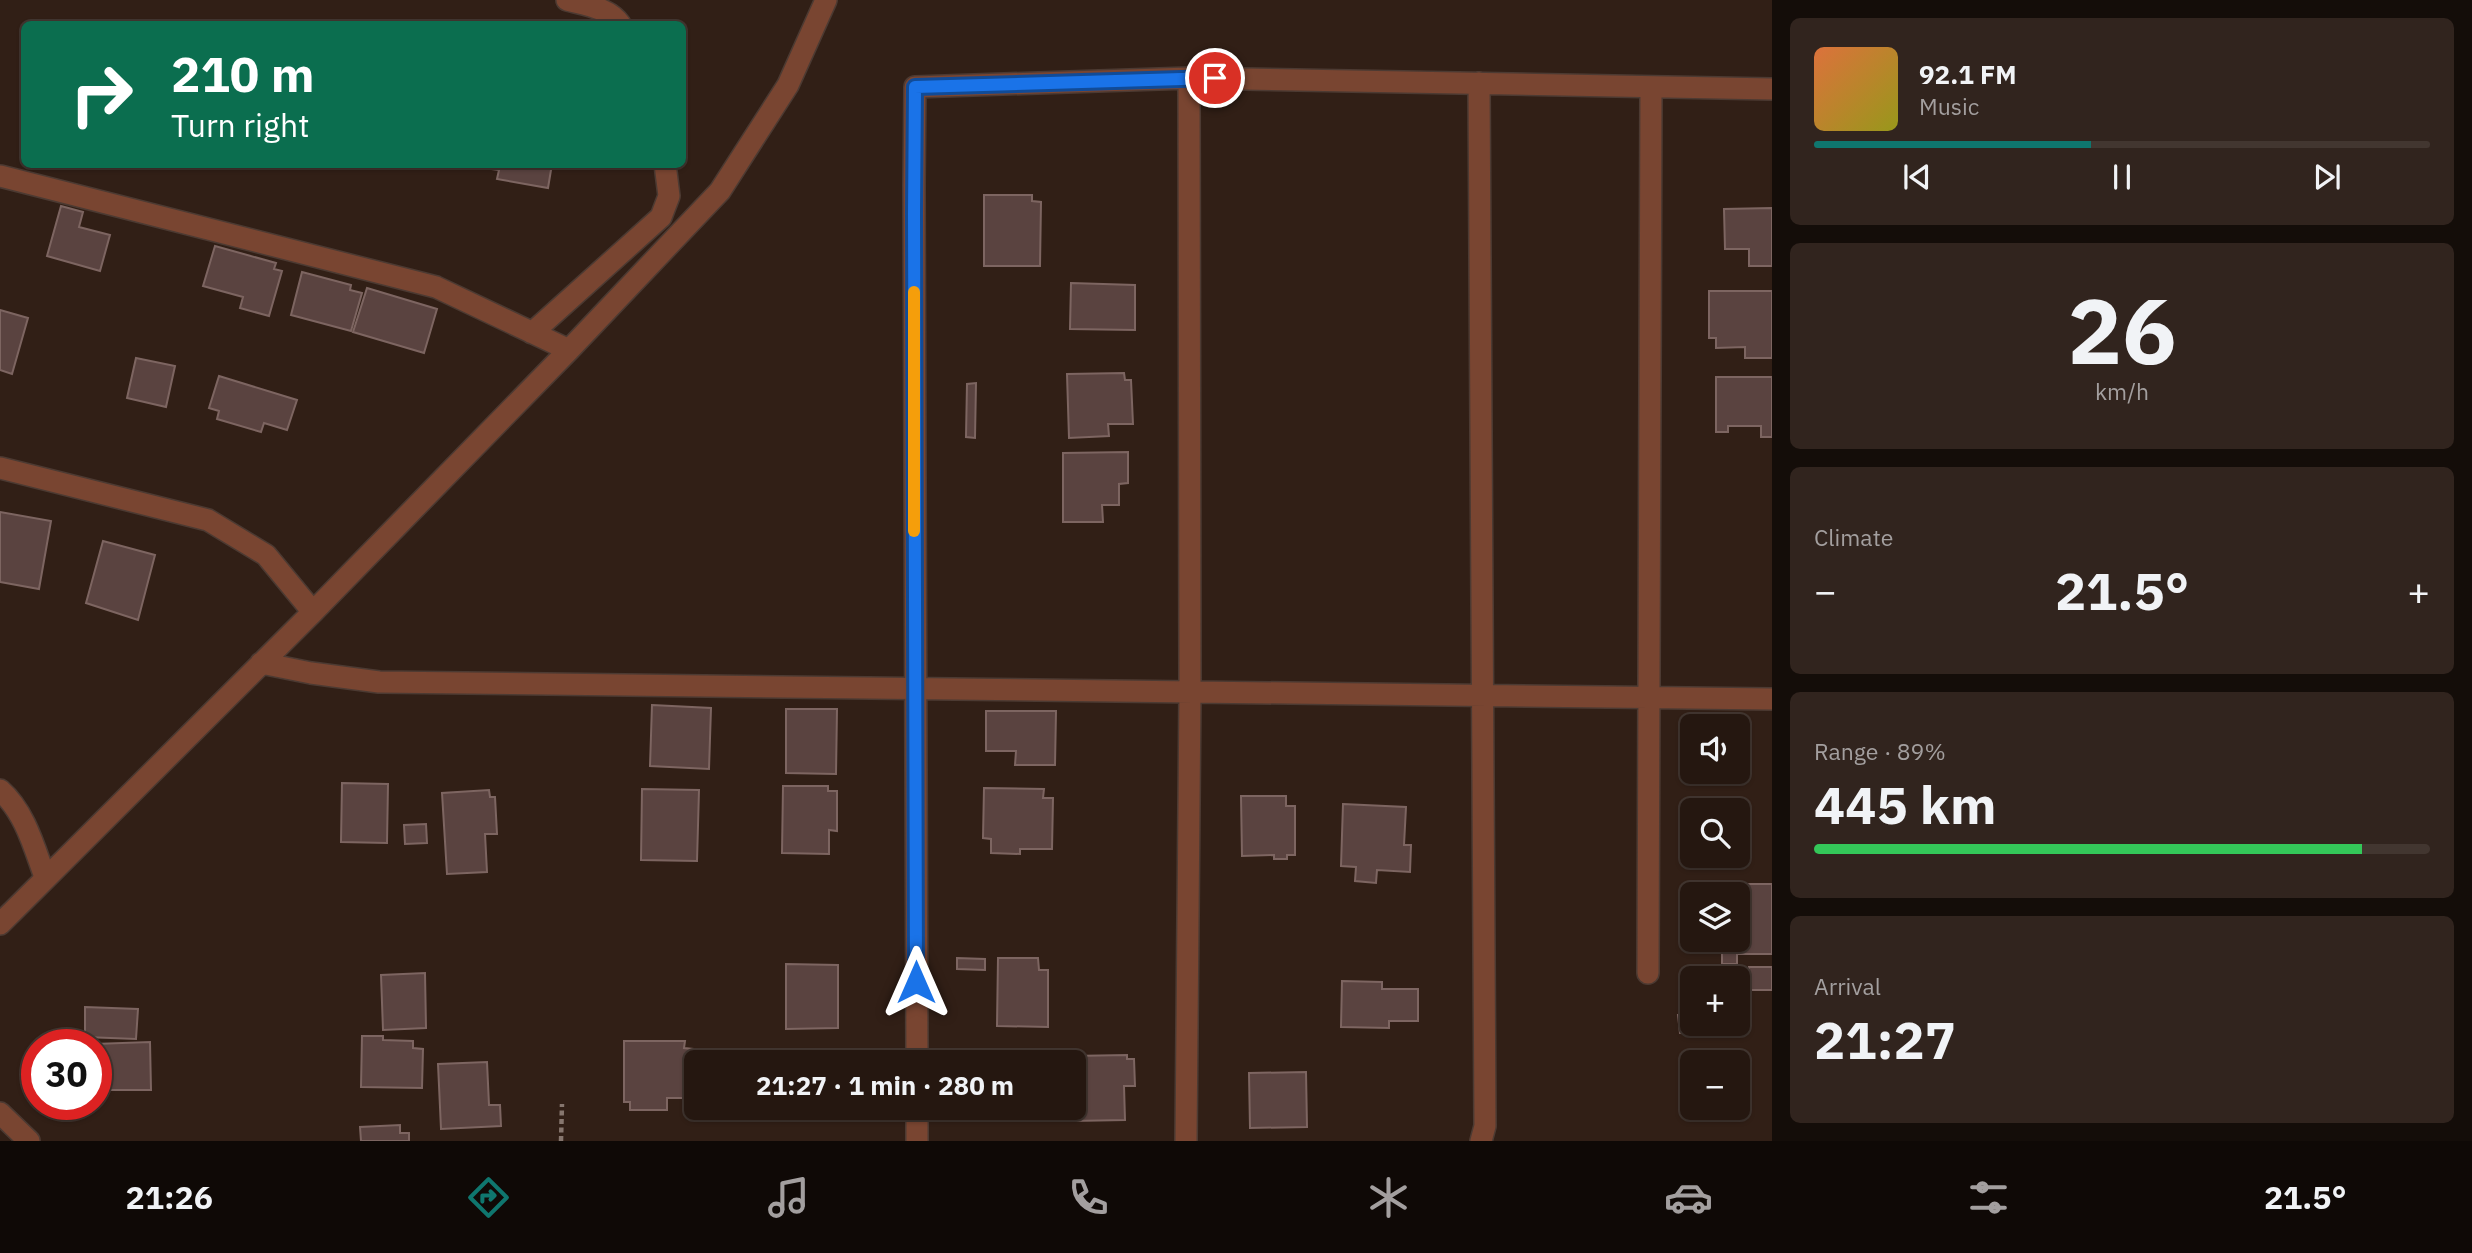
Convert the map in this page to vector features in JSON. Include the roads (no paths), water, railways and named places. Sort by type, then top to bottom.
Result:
[{"type":"street","points":[[568,0],[598,8],[618,21]]},
{"type":"street","points":[[0,924],[313,612],[720,191],[788,85],[826,0]]},
{"type":"street","points":[[1186,1141],[1190,692],[1189,78]]},
{"type":"street","points":[[916,1050],[915,87],[1189,78],[1772,89]]},
{"type":"street","points":[[1479,83],[1484,1136]]},
{"type":"street","points":[[1647,973],[1651,86]]},
{"type":"street","points":[[532,333],[661,217],[669,195],[666,168]]},
{"type":"street","points":[[0,176],[436,287],[569,350]]},
{"type":"street","points":[[0,468],[208,520],[267,555],[313,612]]},
{"type":"street","points":[[261,663],[379,682],[1772,699]]},
{"type":"street","points":[[0,790],[9,798],[26,825],[45,877]]},
{"type":"street","points":[[0,1113],[29,1141]]},
{"type":"street","points":[[917,1120],[917,1141]]}]
